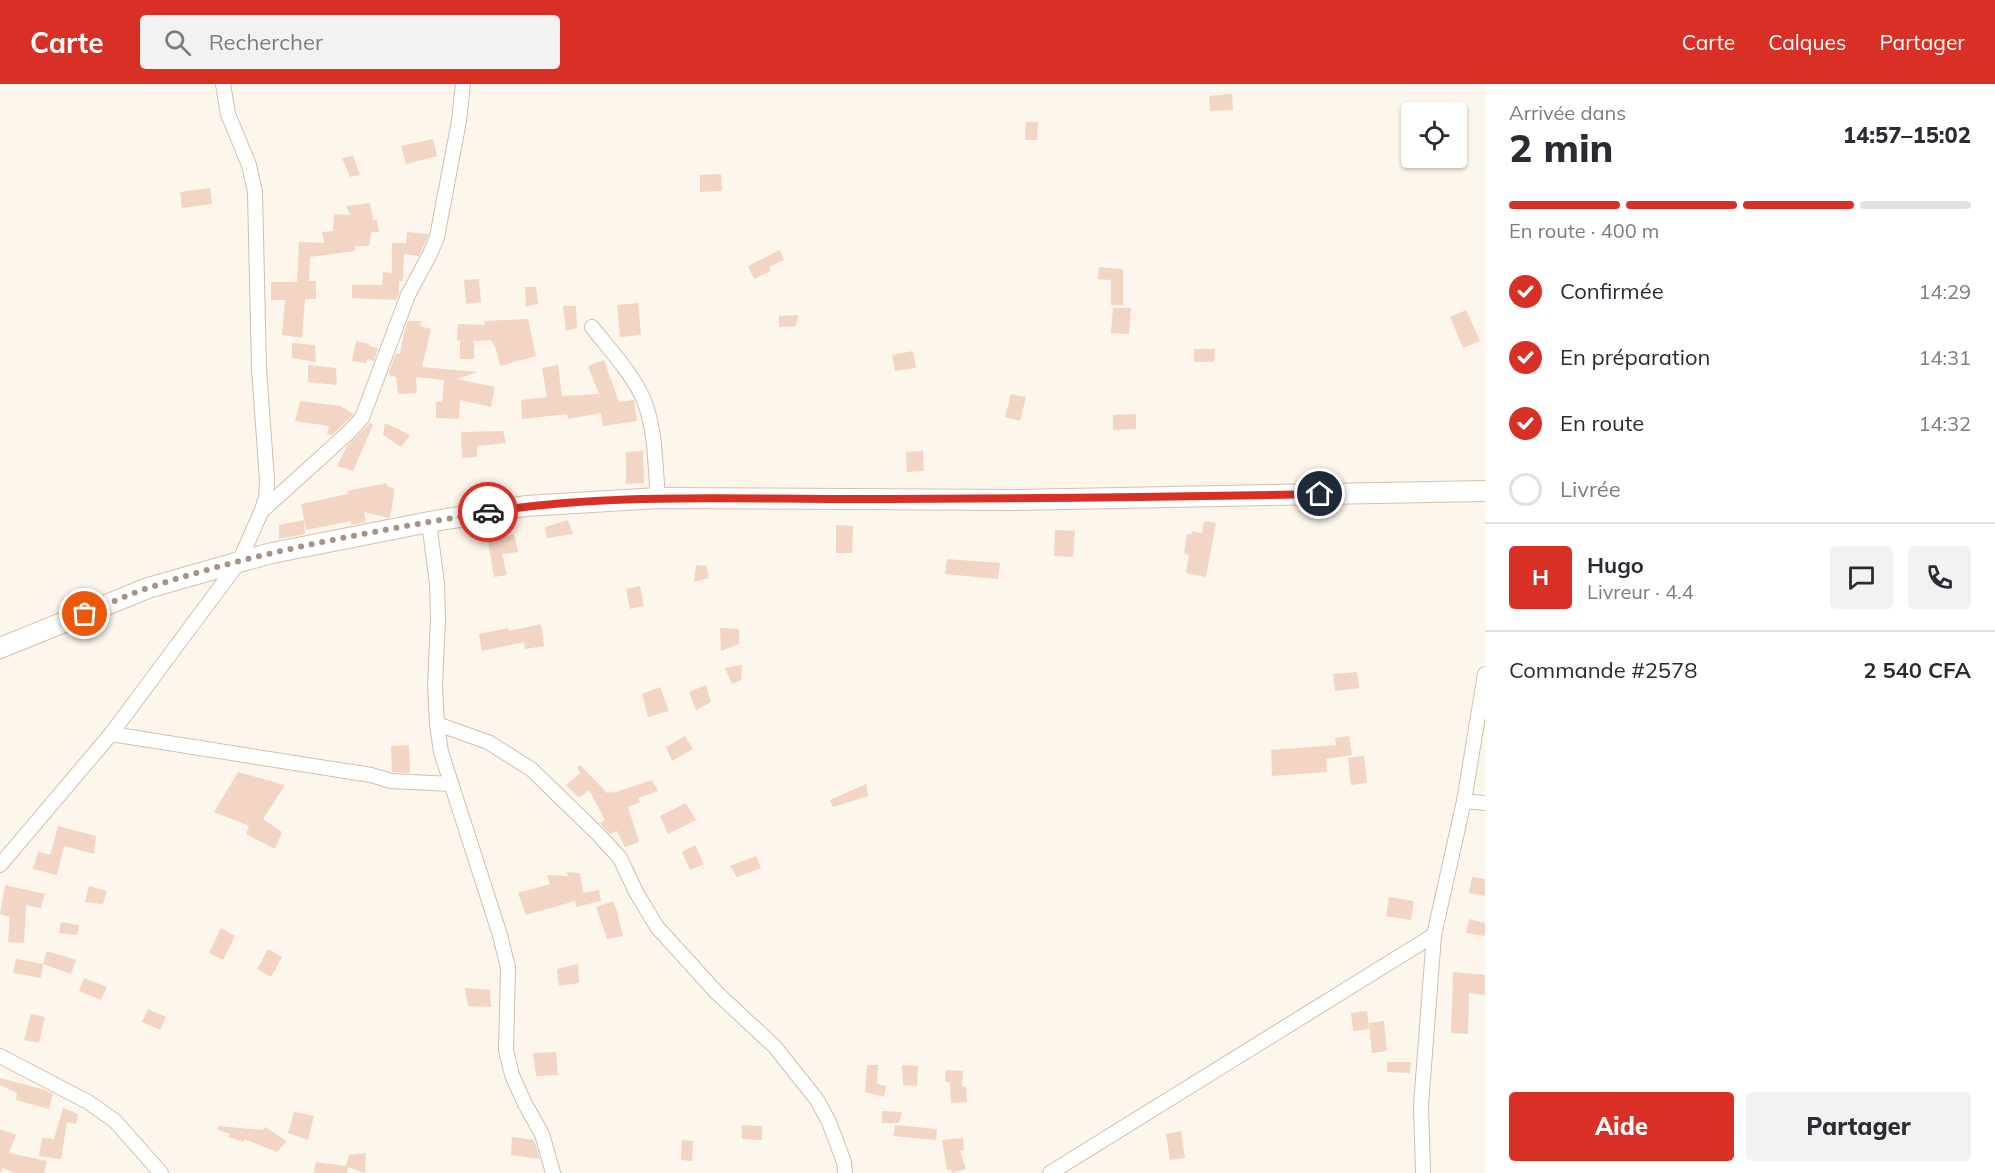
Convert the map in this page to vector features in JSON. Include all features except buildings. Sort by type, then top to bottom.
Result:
[{"type":"street","points":[[0,865],[111,734],[239,562],[266,497],[267,480],[259,369],[255,192],[249,165],[228,114],[223,84]]},
{"type":"street","points":[[262,510],[348,434],[362,418],[408,295],[437,237],[459,122],[463,84]]},
{"type":"street","points":[[592,327],[633,381],[642,397],[652,429],[658,498]]},
{"type":"street","points":[[0,648],[148,588],[272,553],[429,522],[526,506],[658,498],[1015,500],[1485,491]]},
{"type":"street","points":[[429,522],[437,584],[435,686],[441,752],[500,935],[507,968],[506,1050],[512,1075],[542,1134],[553,1173]]},
{"type":"street","points":[[1423,1173],[1421,1105],[1434,935],[1464,801],[1485,674]]},
{"type":"street","points":[[437,724],[488,742],[531,770],[613,850],[620,858],[636,892],[657,927],[717,993],[775,1047],[817,1100],[829,1122],[844,1162],[845,1173]]},
{"type":"street","points":[[111,734],[371,775],[391,781],[451,784]]},
{"type":"street","points":[[1464,801],[1485,803]]},
{"type":"street","points":[[1050,1173],[1434,935]]},
{"type":"street","points":[[0,1056],[88,1101],[115,1121],[161,1173]]},
{"type":"way so far","points":[[85,614],[148,588],[272,553],[488,512]]},
{"type":"route","points":[[488,512],[526,506],[658,498],[1015,500],[1320,494]]}]
